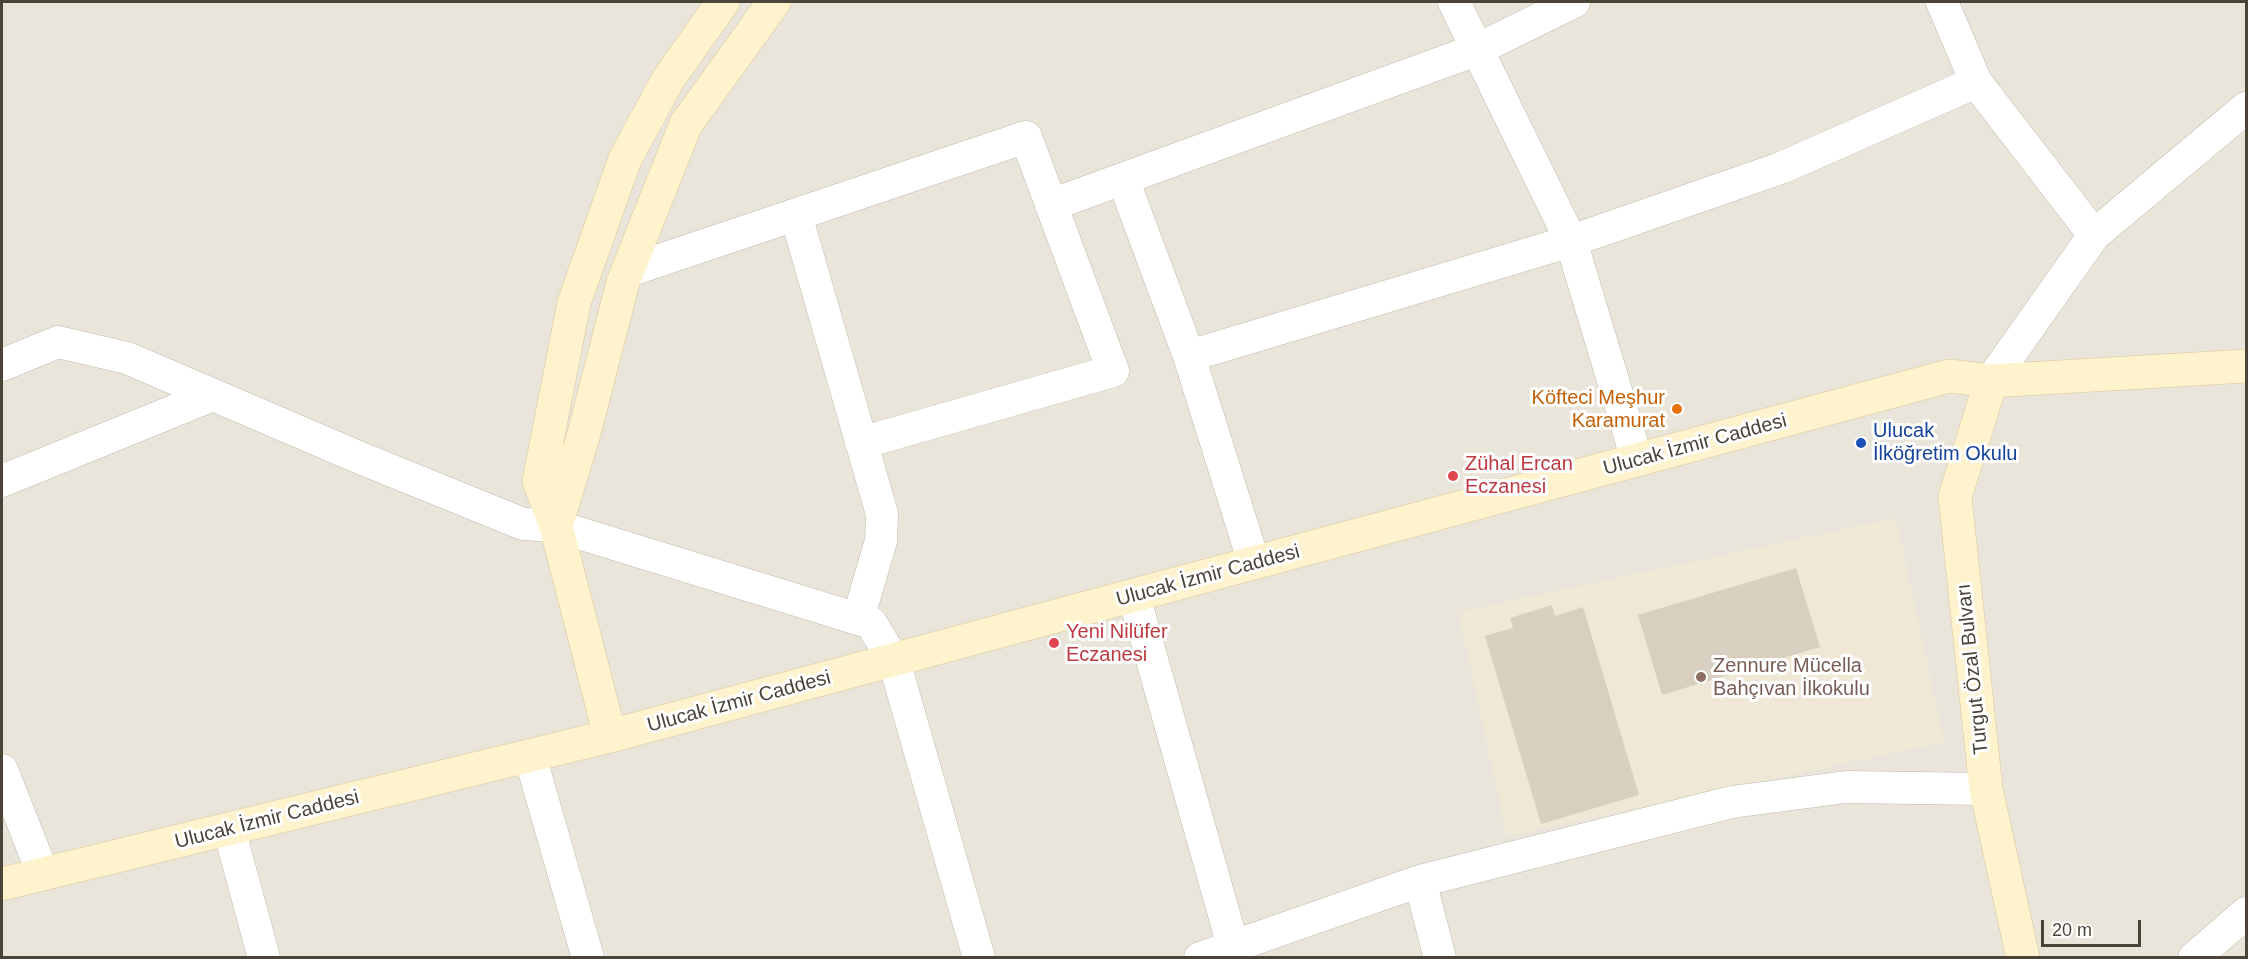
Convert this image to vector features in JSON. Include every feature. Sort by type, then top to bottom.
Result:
[{"type":"street","points":[[610,736],[556,526],[539,481],[574,303],[625,159],[669,78],[723,2]]},
{"type":"street","points":[[556,526],[585,430],[623,282],[686,124],[774,2]]},
{"type":"street","points":[[1454,2],[1571,240],[1637,460]]},
{"type":"street","points":[[1051,205],[1476,50],[1574,2]]},
{"type":"street","points":[[1942,2],[1976,82],[2094,235]]},
{"type":"street","points":[[1189,356],[1571,240],[1781,168],[1976,82]]},
{"type":"street","points":[[1991,381],[2094,235],[2247,108]]},
{"type":"street","points":[[590,259],[628,271],[1026,137],[1113,371],[861,443]]},
{"type":"street","points":[[1123,179],[1189,356],[1254,564]]},
{"type":"street","points":[[796,215],[882,514],[881,540],[858,619]]},
{"type":"street","points":[[2,365],[58,342],[127,358],[358,457],[523,524],[556,526],[871,623],[894,661],[979,957]]},
{"type":"street","name":"Ulucak İzmir Caddesi","points":[[2,884],[610,736],[1949,376],[1991,381],[2247,366]]},
{"type":"street","name":"Turgut Özal Bulvarı","points":[[1991,381],[1955,497],[1986,789],[2024,957]]},
{"type":"street","points":[[2,481],[213,395]]},
{"type":"street","points":[[1134,596],[1233,946]]},
{"type":"street","points":[[530,756],[588,957]]},
{"type":"street","points":[[2,770],[43,874]]},
{"type":"street","points":[[1200,957],[1419,880],[1732,802],[1846,787],[1986,789]]},
{"type":"street","points":[[229,829],[264,957]]},
{"type":"street","points":[[1419,880],[1440,957]]},
{"type":"street","points":[[2194,957],[2247,913]]},
{"type":"shaded area","points":[[2,2],[2246,2],[2246,957],[2,957]]},
{"type":"shaded area","name":"Zennure Mücella Bahçıvan İlkokulu","points":[[1896,518],[1944,742],[1507,836],[1458,612]]},
{"type":"building","points":[[1796,568],[1820,647],[1662,695],[1638,615]]},
{"type":"building","points":[[1552,605],[1555,616],[1583,607],[1639,795],[1541,824],[1485,636],[1513,628],[1510,618]]},
{"type":"place","name":"Köfteci Meşhur Karamurat","points":[[1677,409]]},
{"type":"place","name":"Ulucak İlköğretim Okulu","points":[[1861,443]]},
{"type":"place","name":"Zühal Ercan Eczanesi","points":[[1453,476]]},
{"type":"place","name":"Yeni Nilüfer Eczanesi","points":[[1054,643]]},
{"type":"place","name":"Zennure Mücella Bahçıvan İlkokulu","points":[[1701,677]]}]
